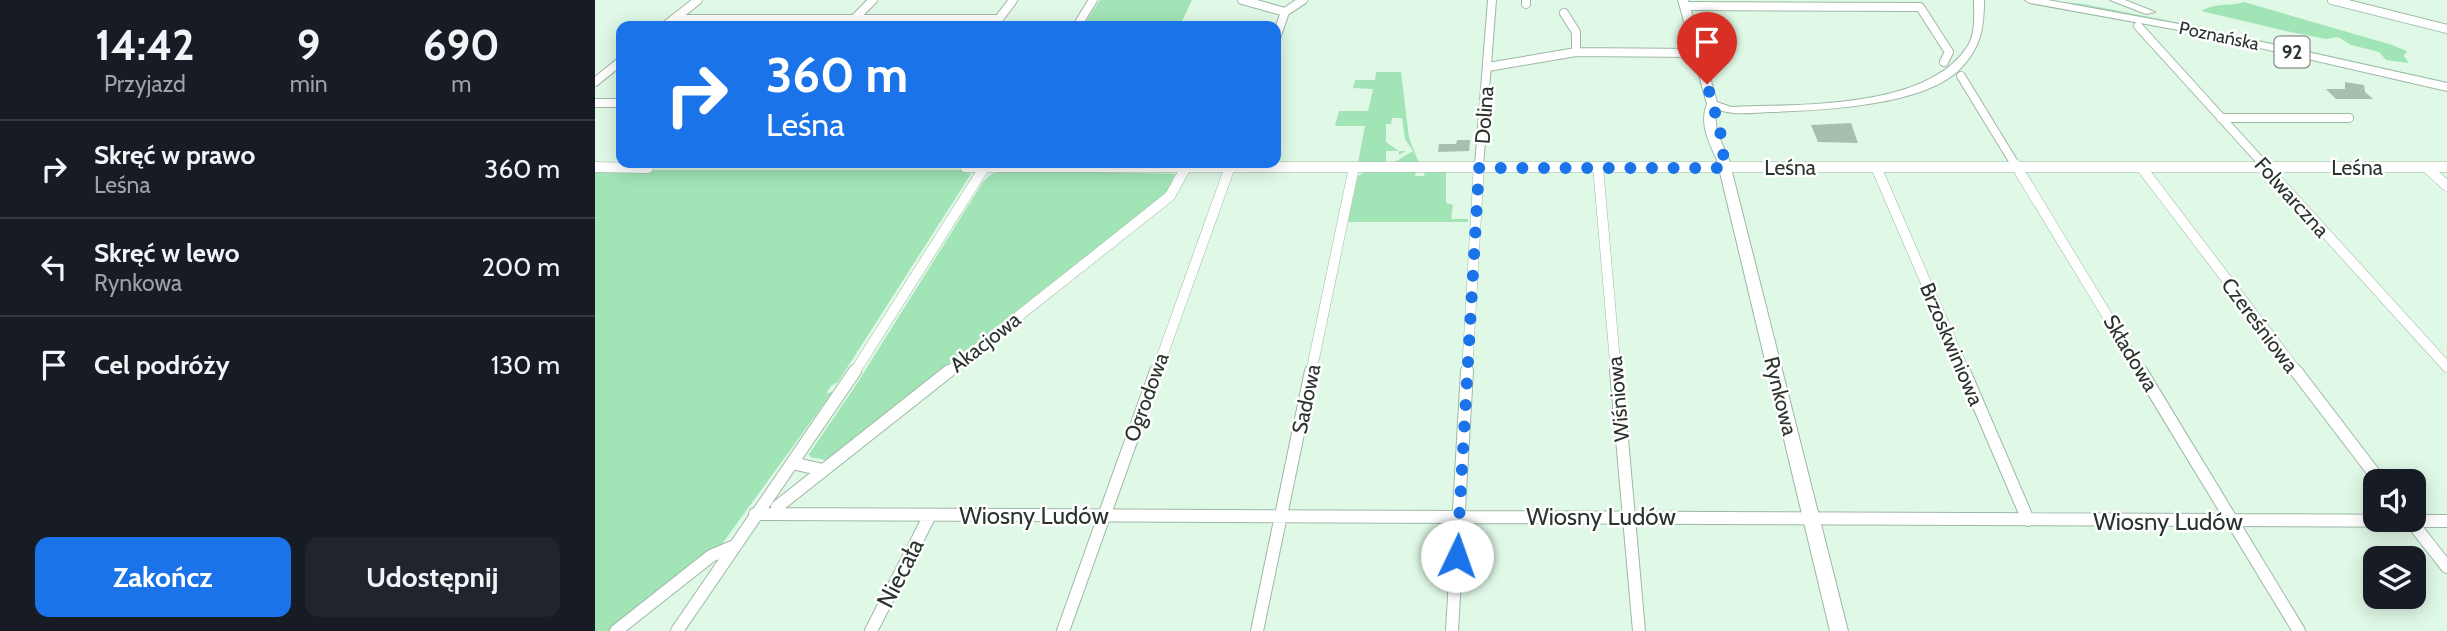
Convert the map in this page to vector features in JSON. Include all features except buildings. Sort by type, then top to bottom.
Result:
[{"type":"main road","name":"Poznańska","points":[[2030,0],[2195,30],[2447,88]]},
{"type":"main road","name":"Poznańska","points":[[2066,0],[2203,26],[2447,80]]},
{"type":"main road","points":[[2116,0],[2203,26]]},
{"type":"street","points":[[672,21],[698,0]]},
{"type":"street","points":[[854,19],[873,0]]},
{"type":"street","points":[[997,21],[1013,0]]},
{"type":"street","points":[[1080,21],[1093,0]]},
{"type":"street","points":[[1242,0],[1285,12]]},
{"type":"street","points":[[1281,24],[1285,12],[1303,0]]},
{"type":"street","name":"Dolina","points":[[1452,631],[1479,168],[1492,0]]},
{"type":"street","points":[[2332,0],[2447,29]]},
{"type":"street","points":[[1712,104],[1808,105],[1881,99],[1916,89],[1944,76],[1962,62],[1972,49],[1977,31],[1979,2]]},
{"type":"street","points":[[1684,3],[1920,6],[1949,52],[1944,62]]},
{"type":"street","name":"Rynkowa","points":[[1684,3],[1720,130],[1724,164]]},
{"type":"street","points":[[1564,13],[1576,32],[1576,51]]},
{"type":"street","points":[[675,19],[924,21]]},
{"type":"street","name":"Folwarczna","points":[[2138,26],[2447,366]]},
{"type":"street","points":[[1488,67],[1576,51],[1698,53]]},
{"type":"street","points":[[595,82],[616,65]]},
{"type":"street","name":"Składowa","points":[[1961,76],[2299,631]]},
{"type":"street","points":[[1708,89],[1734,106]]},
{"type":"street","points":[[595,103],[616,103]]},
{"type":"street","name":"Rynkowa","points":[[1712,104],[1708,115],[1724,164],[1839,631]]},
{"type":"street","points":[[1720,130],[1721,119],[1734,106]]},
{"type":"street","points":[[2221,118],[2349,118]]},
{"type":"street","name":"Leśna","points":[[1281,166],[1479,168],[1724,164],[1876,167],[2447,167]]},
{"type":"street","points":[[595,167],[616,167]]},
{"type":"street","name":"Sadowa","points":[[1257,631],[1354,167]]},
{"type":"street","name":"Wiśniowa","points":[[1598,167],[1639,631]]},
{"type":"street","name":"Brzoskwiniowa","points":[[1876,167],[2028,520]]},
{"type":"street","name":"Czereśniowa","points":[[2141,167],[2370,469]]},
{"type":"street","points":[[2426,167],[2447,186]]},
{"type":"street","points":[[677,631],[755,514],[837,400],[984,168]]},
{"type":"street","name":"Leśna","points":[[1135,168],[1196,168]]},
{"type":"street","name":"Ogrodowa","points":[[1062,631],[1230,168]]},
{"type":"street","name":"Akacjowa","points":[[777,507],[1170,196],[1185,169]]},
{"type":"street","points":[[792,463],[823,470]]},
{"type":"street","name":"Wiosny Ludów","points":[[755,514],[2363,521]]},
{"type":"street","name":"Niecała","points":[[870,631],[930,516]]},
{"type":"street","name":"Wiosny Ludów","points":[[2426,520],[2447,521]]},
{"type":"street","points":[[2420,532],[2447,567]]},
{"type":"street","points":[[616,631],[711,556],[733,546]]},
{"type":"green space","points":[[1100,0],[1192,0],[1182,21],[1086,21]]},
{"type":"green space","points":[[2040,0],[2083,4],[2196,26],[2447,82],[2447,86]]},
{"type":"green space","points":[[2244,2],[2389,44],[2407,51],[2404,56],[2409,63],[2386,60],[2379,52],[2351,45],[2338,37],[2326,39],[2201,11],[2212,6]]},
{"type":"green space","points":[[1376,72],[1401,72],[1409,138],[1419,163],[1393,163],[1413,151],[1405,139],[1402,118],[1392,118],[1391,124],[1386,124],[1386,142],[1399,151],[1386,151],[1386,163],[1358,163],[1365,126],[1335,126],[1339,111],[1368,111],[1373,89],[1353,88],[1355,80],[1375,80]]},
{"type":"green space","points":[[595,170],[960,170],[971,174],[838,382],[831,386],[826,394],[833,391],[722,544],[609,631],[595,631]]},
{"type":"green space","points":[[1006,170],[1175,174],[1165,195],[832,458],[825,460],[810,457],[809,454],[856,385],[983,182],[991,174]]},
{"type":"green space","points":[[1365,172],[1416,172],[1415,176],[1424,176],[1425,172],[1446,172],[1446,203],[1453,205],[1451,219],[1468,219],[1468,222],[1348,222],[1358,176]]},
{"type":"route","points":[[1457,556],[1479,168],[1725,168],[1720,130],[1707,84]]}]
